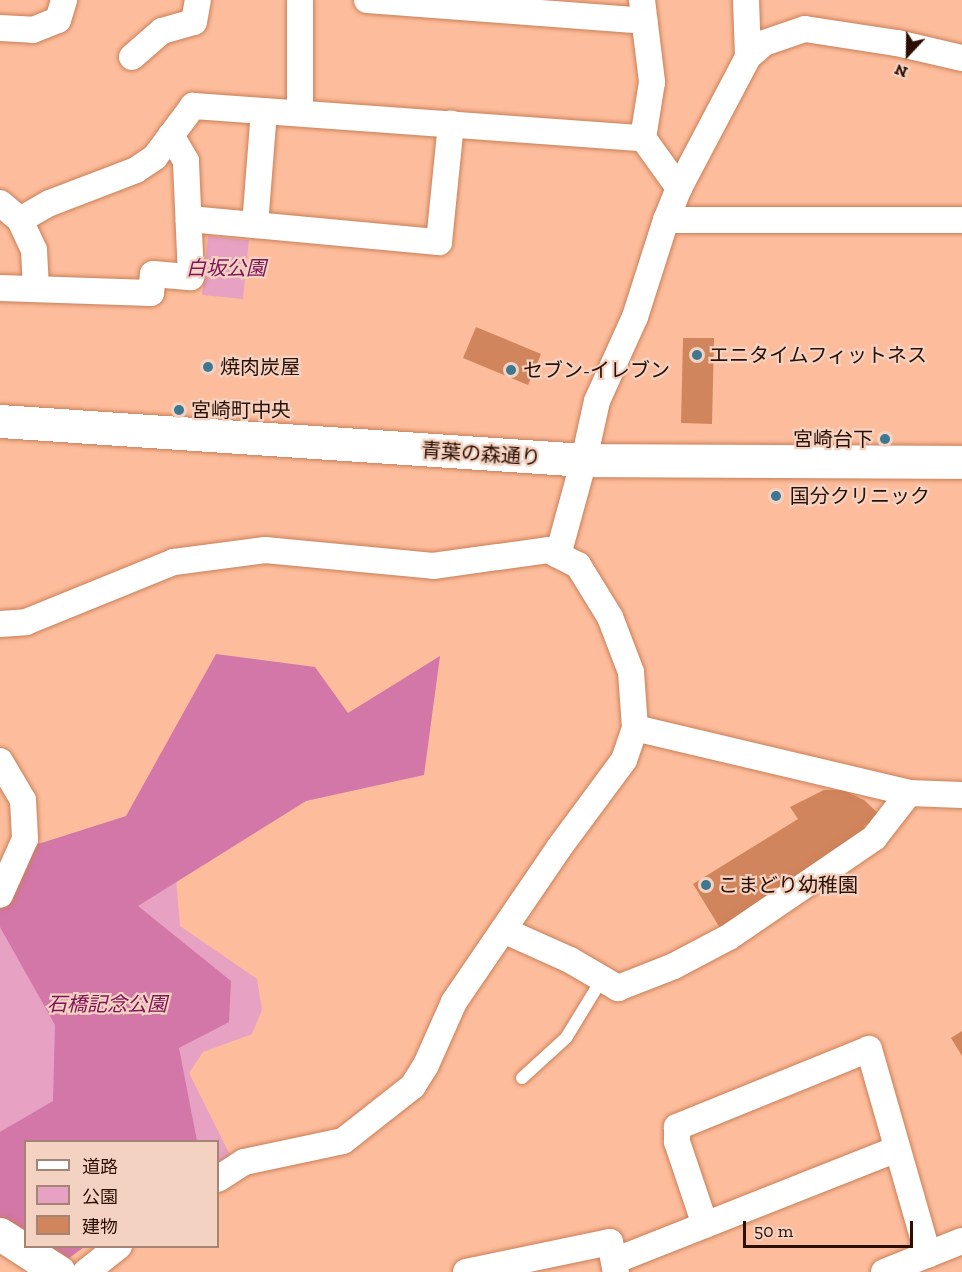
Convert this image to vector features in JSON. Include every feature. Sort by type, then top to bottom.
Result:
[{"type":"street","points":[[0,28],[33,30],[58,20],[64,0]]},
{"type":"street","points":[[132,57],[162,31],[194,22],[198,0]]},
{"type":"street","points":[[300,0],[300,113]]},
{"type":"street","points":[[367,0],[643,10],[652,82],[643,138],[679,188]]},
{"type":"street","points":[[746,0],[748,57]]},
{"type":"street","points":[[558,555],[584,460],[597,401],[635,317],[666,220],[679,188],[748,57],[764,43],[806,29],[897,43],[962,58]]},
{"type":"street","points":[[20,220],[50,203],[136,170],[155,157],[193,106],[643,138]]},
{"type":"street","points":[[255,225],[264,111]]},
{"type":"street","points":[[189,219],[439,242],[451,124]]},
{"type":"street","points":[[0,288],[151,293],[153,274],[191,277],[186,161],[171,135]]},
{"type":"street","points":[[0,203],[20,220],[34,250],[36,289]]},
{"type":"street","points":[[666,220],[962,219]]},
{"type":"street","name":"青葉の森通り","points":[[0,421],[584,460],[962,462]]},
{"type":"street","points":[[0,624],[26,622],[174,562],[266,550],[433,566],[548,550],[578,565],[610,617],[631,672],[635,728],[624,760],[559,848],[454,1002],[426,1065],[413,1086],[343,1141],[244,1162],[219,1178]]},
{"type":"street","points":[[635,728],[909,794],[962,795]]},
{"type":"street","points":[[0,761],[22,800],[25,839],[0,895]]},
{"type":"street","points":[[503,930],[570,960],[618,988],[674,966],[729,937],[873,838],[909,794]]},
{"type":"street","points":[[705,1225],[677,1142],[677,1127],[869,1049],[928,1255]]},
{"type":"street","points":[[466,1272],[610,1242],[615,1267],[705,1225],[897,1149]]},
{"type":"street","points":[[0,1234],[64,1272],[115,1248]]},
{"type":"street","points":[[884,1272],[962,1241]]},
{"type":"lane","points":[[522,1078],[567,1038],[602,979]]},
{"type":"green space","name":"白坂公園","points":[[208,236],[249,240],[243,299],[202,295]]},
{"type":"green space","points":[[216,654],[315,667],[348,713],[440,656],[424,775],[306,801],[138,906],[231,981],[229,1022],[179,1048],[197,1140],[24,1140],[24,1248],[83,1248],[61,1264],[0,1254],[0,1132],[53,1101],[55,1025],[0,927],[0,910],[32,846],[126,816]]},
{"type":"green space","name":"石橋記念公園","points":[[176,879],[180,926],[257,979],[262,1010],[252,1034],[203,1052],[189,1073],[232,1159],[219,1167],[219,1140],[24,1140],[24,1148],[0,1220],[0,883]]},
{"type":"building","points":[[476,327],[541,354],[528,385],[463,358]]},
{"type":"building","points":[[683,338],[714,338],[712,424],[681,423]]},
{"type":"building","points":[[824,790],[843,790],[864,800],[881,816],[864,826],[868,831],[720,928],[693,884],[798,819],[790,807]]},
{"type":"building","points":[[962,1031],[962,1056],[951,1038]]},
{"type":"place","name":"エニタイムフィットネス","points":[[697,355]]},
{"type":"place","name":"焼肉炭屋","points":[[208,367]]},
{"type":"place","name":"セブン-イレブン","points":[[511,370]]},
{"type":"place","name":"宮崎町中央","points":[[179,410]]},
{"type":"place","name":"宮崎台下","points":[[885,439]]},
{"type":"place","name":"国分クリニック","points":[[776,496]]},
{"type":"place","name":"こまどり幼稚園","points":[[706,885]]}]
